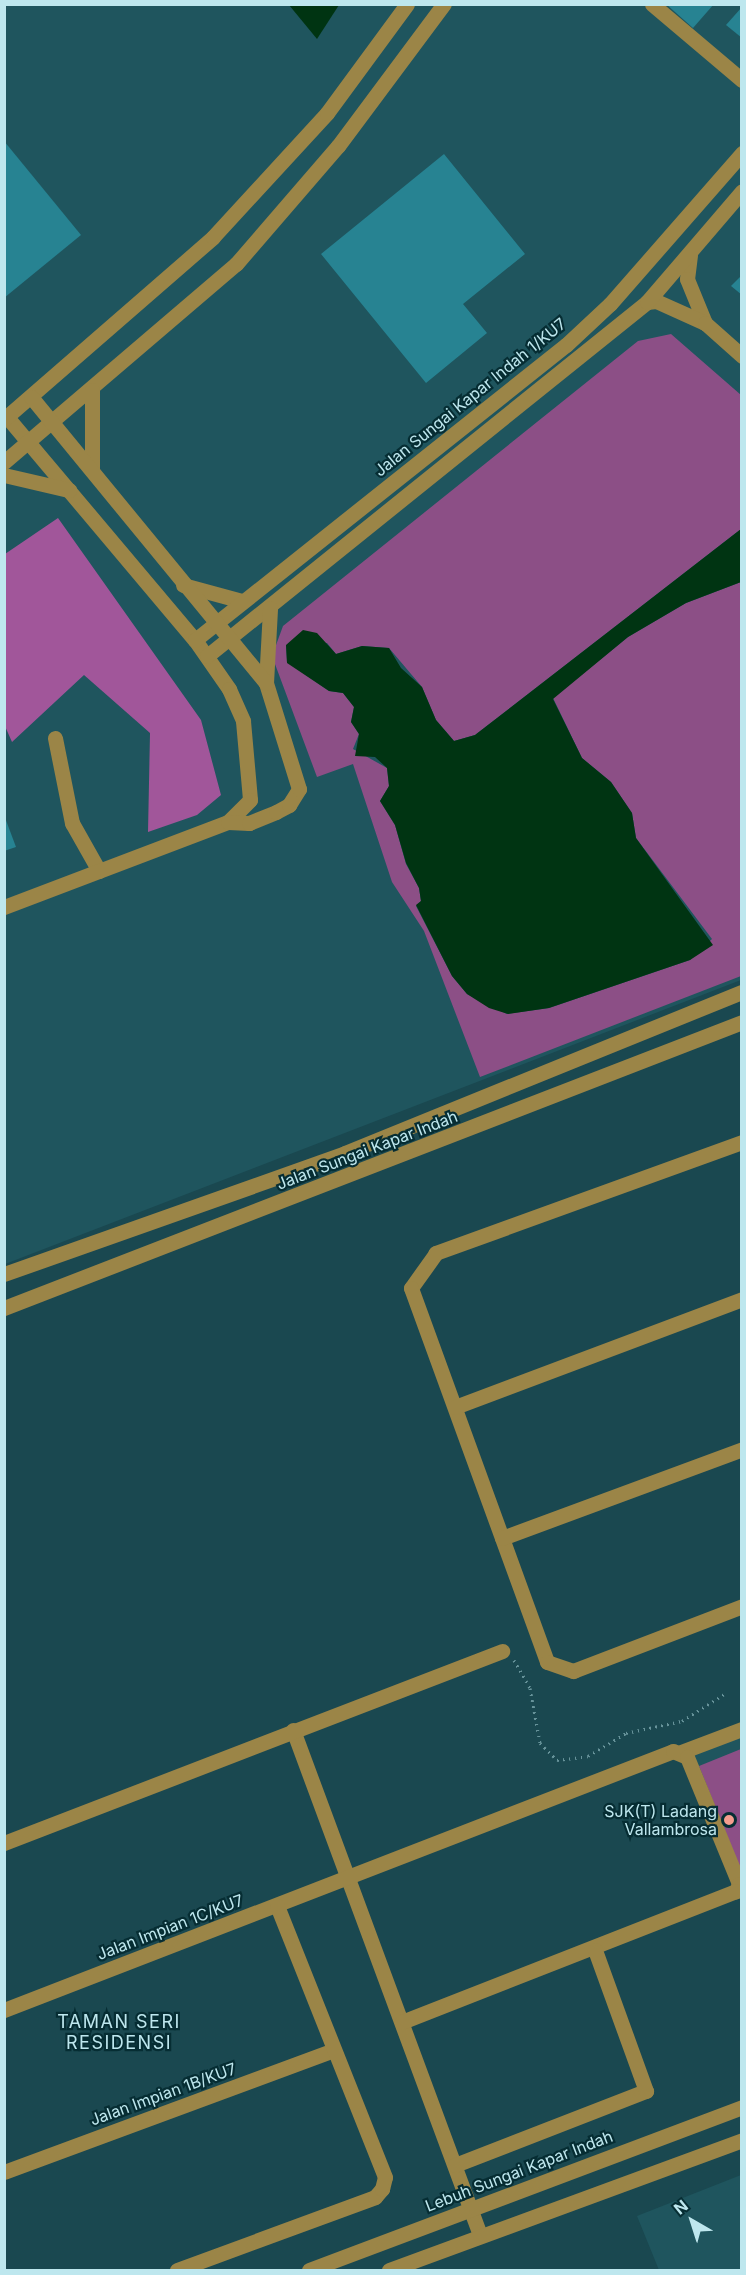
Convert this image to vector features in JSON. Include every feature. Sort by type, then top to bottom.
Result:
[{"type":"street","points":[[228,822],[250,800],[249,755],[243,721],[207,656],[195,640],[29,441],[6,418],[213,237],[327,113],[407,4]]},
{"type":"street","points":[[4,462],[92,390],[236,264],[338,146],[444,4]]},
{"type":"street","points":[[652,4],[741,80]]},
{"type":"street","name":"Jalan Sungai Kapar Indah 1/KU7","points":[[195,640],[246,597],[566,345],[659,249],[741,153]]},
{"type":"street","points":[[207,656],[270,608],[300,581],[647,302],[681,270],[741,191]]},
{"type":"street","points":[[681,270],[705,323]]},
{"type":"street","points":[[647,302],[664,303],[705,323],[741,356]]},
{"type":"street","points":[[92,390],[92,471]]},
{"type":"street","points":[[31,397],[180,584],[266,683]]},
{"type":"street","points":[[4,475],[69,490]]},
{"type":"street","points":[[180,584],[246,597]]},
{"type":"street","points":[[4,907],[93,863],[228,822],[249,823],[289,805],[299,789],[266,683],[270,608]]},
{"type":"street","points":[[55,738],[72,823],[93,863]]},
{"type":"street","name":"Jalan Sungai Kapar Indah","points":[[4,1274],[345,1152],[741,992]]},
{"type":"street","name":"Jalan Sungai Kapar Indah","points":[[4,1308],[741,1022]]},
{"type":"street","points":[[741,1142],[436,1254],[411,1288],[547,1662],[559,1669],[573,1671],[741,1606]]},
{"type":"street","points":[[455,1407],[741,1299]]},
{"type":"street","points":[[502,1538],[741,1449]]},
{"type":"street","points":[[4,1843],[293,1730],[506,1652]]},
{"type":"street","name":"Jalan Impian 1C/KU7","points":[[4,2010],[741,1729]]},
{"type":"street","points":[[293,1730],[480,2235]]},
{"type":"street","points":[[402,2022],[595,1950],[736,1891],[739,1884],[681,1752]]},
{"type":"street","points":[[177,2271],[375,2197],[382,2189],[385,2177],[278,1906]]},
{"type":"street","points":[[454,2165],[641,2096],[645,2084],[595,1950]]},
{"type":"street","name":"Jalan Impian 1B/KU7","points":[[4,2172],[333,2050]]},
{"type":"street","name":"Lebuh Sungai Kapar Indah","points":[[309,2271],[741,2107]]},
{"type":"street","points":[[389,2271],[480,2235],[741,2140]]},
{"type":"path","points":[[506,1652],[530,1688],[540,1743],[557,1760],[588,1756],[626,1733],[681,1721],[726,1694]]},
{"type":"shaded area","points":[[4,5],[742,5],[741,980],[5,1264]]},
{"type":"shaded area","points":[[289,5],[339,5],[317,39]]},
{"type":"shaded area","points":[[671,334],[741,395],[741,529],[475,735],[454,741],[436,720],[422,687],[389,648],[362,646],[336,654],[327,643],[286,645],[287,662],[329,691],[343,693],[354,707],[351,722],[359,734],[353,749],[387,768],[389,786],[380,801],[395,825],[406,864],[419,888],[421,901],[416,906],[452,976],[467,994],[507,1014],[549,1008],[690,960],[712,939],[636,838],[632,813],[611,782],[582,758],[553,698],[628,637],[686,603],[741,582],[741,976],[480,1077],[424,931],[392,882],[353,764],[317,777],[272,656],[283,626],[638,341]]},
{"type":"shaded area","points":[[58,518],[201,720],[221,795],[197,815],[148,832],[150,733],[84,675],[12,742],[4,724],[5,554]]},
{"type":"shaded area","points":[[741,529],[741,582],[686,603],[628,637],[553,699],[582,758],[611,782],[632,813],[636,838],[713,945],[690,960],[549,1008],[508,1014],[489,1008],[467,994],[452,976],[416,905],[421,901],[419,888],[406,863],[395,825],[380,801],[389,786],[387,768],[375,757],[355,756],[359,734],[351,722],[354,707],[343,693],[329,691],[287,663],[286,645],[303,630],[317,633],[336,654],[362,646],[389,648],[401,668],[422,687],[436,720],[454,741],[475,735]]},
{"type":"shaded area","name":"SJK(T) Ladang Vallambrosa","points":[[741,1736],[741,1883],[692,1756]]},
{"type":"shaded area","name":"SJK(T) Ladang Vallambrosa","points":[[741,1749],[741,1871],[699,1766]]},
{"type":"shaded area","points":[[741,2175],[741,2270],[659,2270],[637,2216]]},
{"type":"building","points":[[666,4],[714,4],[693,28]]},
{"type":"building","points":[[742,7],[742,38],[726,25]]},
{"type":"building","points":[[4,141],[81,235],[4,298]]},
{"type":"building","points":[[444,154],[525,254],[463,304],[487,333],[426,383],[321,254]]},
{"type":"building","points":[[742,275],[742,295],[731,286]]},
{"type":"building","points":[[4,815],[16,847],[4,851]]},
{"type":"place","name":"SJK(T) Ladang Vallambrosa","points":[[729,1820]]},
{"type":"district","name":"TAMAN SERI RESIDENSI","points":[[119,2033]]}]
